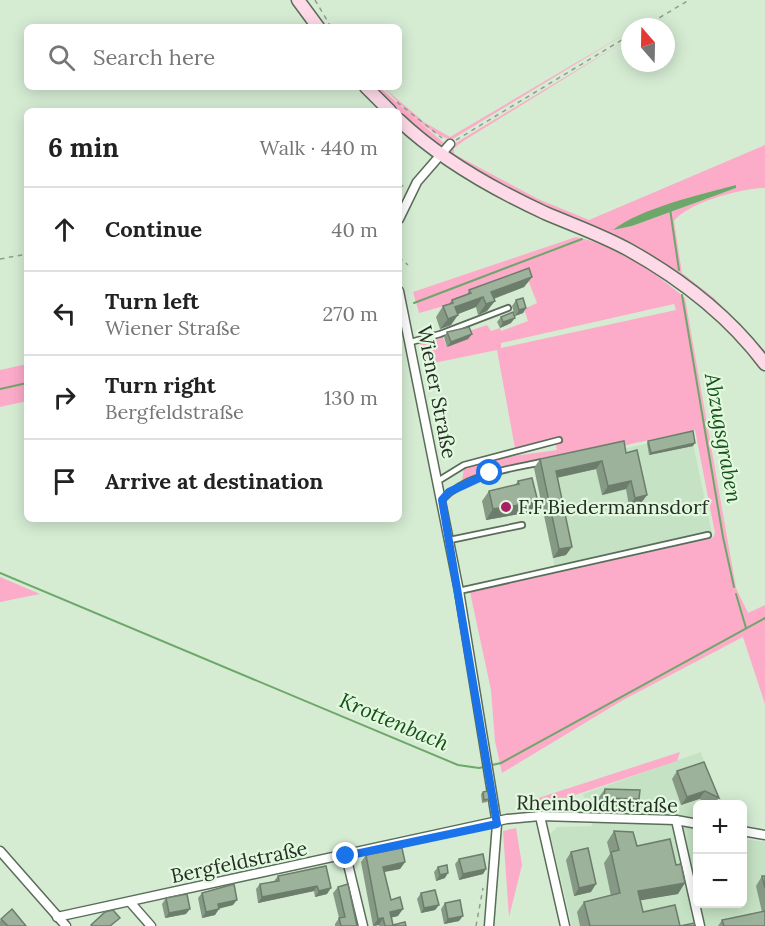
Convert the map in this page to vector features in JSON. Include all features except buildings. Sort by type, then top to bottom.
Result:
[{"type":"main road","points":[[298,0],[316,24]]},
{"type":"main road","points":[[370,90],[392,106]]},
{"type":"main road","points":[[402,122],[439,153],[499,190],[607,239],[662,269],[717,312],[765,364]]},
{"type":"street","points":[[402,212],[412,188],[439,153],[450,144]]},
{"type":"street","name":"Wiener Straße","points":[[402,304],[450,540],[490,772],[497,824],[489,926]]},
{"type":"street","points":[[540,816],[565,926]]},
{"type":"street","name":"Rheinboldtstraße","points":[[497,824],[507,819],[540,816],[676,820],[693,823]]},
{"type":"street","points":[[676,820],[700,926]]},
{"type":"street","name":"Bergfeldstraße","points":[[57,917],[497,824]]},
{"type":"street","points":[[747,832],[765,835]]},
{"type":"street","points":[[0,851],[66,926]]},
{"type":"street","points":[[346,856],[363,926]]},
{"type":"street","points":[[130,902],[151,926]]},
{"type":"lane","points":[[411,342],[440,334],[508,308]]},
{"type":"lane","points":[[438,481],[464,465],[559,440]]},
{"type":"lane","points":[[442,500],[449,492],[490,473],[545,461]]},
{"type":"lane","points":[[450,540],[522,525]]},
{"type":"lane","points":[[459,591],[708,535]]},
{"type":"path","points":[[315,0],[329,24]]},
{"type":"path","points":[[659,18],[689,0]]},
{"type":"path","points":[[402,113],[450,144],[621,40]]},
{"type":"path","points":[[0,259],[24,255]]},
{"type":"path","points":[[402,260],[408,265]]},
{"type":"shaded area","points":[[621,36],[451,140],[432,131],[386,90],[424,122],[450,137]]},
{"type":"shaded area","points":[[621,43],[465,140],[454,148],[454,154],[538,199],[589,220],[765,145],[765,188],[743,191],[702,203],[690,208],[674,221],[682,273],[714,298],[765,351],[765,357],[704,295],[494,183],[451,155],[450,149],[454,144]],"holes":[[[736,185],[736,188],[632,226],[613,230],[691,197]]]},
{"type":"shaded area","points":[[375,90],[382,90],[445,144],[440,146],[421,134],[402,116],[402,108],[394,108]]},
{"type":"shaded area","points":[[736,185],[736,188],[632,226],[613,230],[624,222],[654,209]]},
{"type":"shaded area","points":[[576,237],[620,253],[648,269],[685,298],[736,588],[748,613],[765,605],[765,704],[743,637],[623,700],[502,773],[495,741],[491,690],[470,592],[713,538],[715,533],[695,430],[462,481],[464,468],[507,457],[557,450],[555,440],[515,448],[497,350],[424,365],[420,343],[443,337],[447,347],[466,332],[487,325],[491,331],[500,328],[501,331],[528,321],[524,309],[537,303],[527,277],[462,301],[419,313],[413,292]],"holes":[[[674,304],[676,310],[501,348],[501,343]]]},
{"type":"shaded area","points":[[24,365],[24,402],[0,407],[0,370]]},
{"type":"shaded area","points":[[691,434],[713,538],[556,573],[534,468]]},
{"type":"shaded area","points":[[0,577],[40,594],[0,602]]},
{"type":"shaded area","points":[[680,752],[677,761],[536,808],[520,804]]},
{"type":"shaded area","points":[[701,752],[717,800],[693,800],[693,908],[747,908],[747,840],[765,842],[765,926],[572,926],[550,834],[557,827],[592,826],[583,794]]},
{"type":"shaded area","points":[[516,828],[522,865],[509,917],[503,831]]},
{"type":"waterway","name":"Abzugsgraben","points":[[670,209],[679,270]]},
{"type":"waterway","points":[[414,303],[582,239]]},
{"type":"waterway","name":"Abzugsgraben","points":[[682,295],[723,537],[734,587]]},
{"type":"waterway","points":[[0,389],[24,384]]},
{"type":"waterway","name":"Krottenbach","points":[[0,573],[458,765],[479,768],[501,763],[765,618]]},
{"type":"waterway","name":"Abzugsgraben","points":[[736,594],[746,628]]},
{"type":"place","name":"F.F.Biedermannsdorf","points":[[506,507]]},
{"type":"route","points":[[346,856],[497,824],[487,753],[442,500],[449,492],[490,473]]}]
